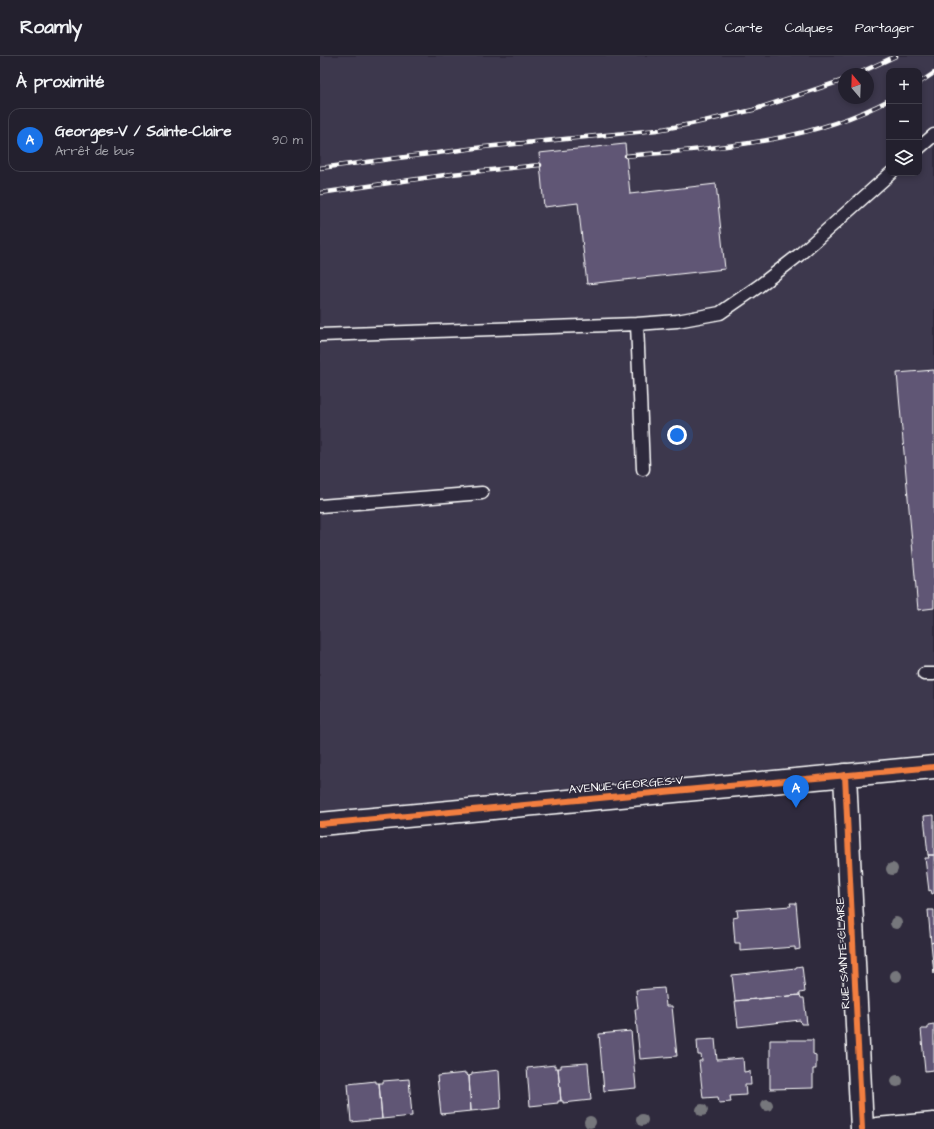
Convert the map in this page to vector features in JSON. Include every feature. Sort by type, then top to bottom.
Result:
[{"type":"street","name":"AVENUE GEORGES-V","points":[[320,824],[934,767]]},
{"type":"street","name":"RUE SAINTE-CLAIRE","points":[[845,775],[862,1129]]},
{"type":"street","points":[[877,1129],[934,1124]]},
{"type":"lane","points":[[922,145],[934,135]]},
{"type":"lane","points":[[320,335],[637,324],[677,321],[720,313],[759,286],[799,255],[888,176]]},
{"type":"lane","points":[[637,324],[644,469]]},
{"type":"lane","points":[[320,506],[482,493]]},
{"type":"shaded area","points":[[320,56],[934,56],[934,754],[320,812]]},
{"type":"building","points":[[625,144],[630,194],[716,184],[725,269],[587,284],[578,203],[544,207],[539,153]]},
{"type":"building","points":[[934,370],[934,608],[918,610],[897,373]]},
{"type":"building","points":[[934,815],[934,855],[928,855],[924,816]]},
{"type":"building","points":[[928,855],[934,855],[934,893],[932,894],[931,890],[929,891],[925,858],[929,858]]},
{"type":"building","points":[[790,903],[796,903],[800,949],[795,950],[795,947],[740,951],[740,943],[735,943],[733,918],[738,917],[737,910],[791,906]]},
{"type":"building","points":[[928,910],[934,910],[934,942],[931,943]]},
{"type":"building","points":[[934,942],[934,974],[931,943]]},
{"type":"building","points":[[802,966],[805,992],[800,993],[800,995],[735,1001],[732,975],[796,968]]},
{"type":"building","points":[[664,988],[666,1006],[672,1006],[677,1056],[640,1059],[635,1009],[638,1009],[636,990]]},
{"type":"building","points":[[800,995],[801,998],[804,998],[807,1024],[801,1024],[800,1020],[738,1027],[735,1001]]},
{"type":"building","points":[[934,1024],[934,1070],[925,1071],[921,1029],[928,1029],[928,1025]]},
{"type":"building","points":[[631,1031],[636,1088],[604,1091],[599,1034]]},
{"type":"building","points":[[715,1039],[717,1060],[743,1058],[744,1072],[750,1071],[751,1085],[745,1085],[746,1095],[730,1096],[731,1102],[719,1103],[718,1097],[703,1098],[699,1061],[702,1061],[701,1055],[698,1055],[697,1040]]},
{"type":"building","points":[[770,1040],[813,1040],[813,1054],[816,1055],[816,1069],[813,1069],[813,1088],[770,1089]]},
{"type":"building","points":[[588,1063],[591,1100],[563,1103],[563,1101],[561,1101],[558,1068],[561,1068],[561,1065]]},
{"type":"building","points":[[555,1065],[555,1068],[558,1068],[561,1101],[558,1101],[558,1103],[530,1106],[527,1068]]},
{"type":"building","points":[[499,1070],[501,1108],[471,1111],[469,1076],[472,1075],[472,1073]]},
{"type":"building","points":[[466,1073],[466,1075],[469,1076],[471,1111],[441,1114],[437,1076]]},
{"type":"building","points":[[409,1079],[412,1116],[382,1119],[379,1083],[383,1083],[383,1081]]},
{"type":"building","points":[[376,1081],[376,1083],[379,1083],[382,1119],[351,1122],[348,1084]]},
{"type":"railway","points":[[870,68],[896,56]]},
{"type":"railway","points":[[922,81],[934,73]]},
{"type":"railway","points":[[320,168],[484,147],[657,130],[753,110],[838,82]]},
{"type":"railway","points":[[626,156],[727,146],[794,135],[827,126],[886,101]]},
{"type":"railway","points":[[320,193],[452,174],[540,165]]},
{"type":"cycle path","points":[[320,824],[934,767]]},
{"type":"cycle path","points":[[845,775],[862,1129]]},
{"type":"place","name":"Georges-V / Sainte-Claire","points":[[796,808]]}]
